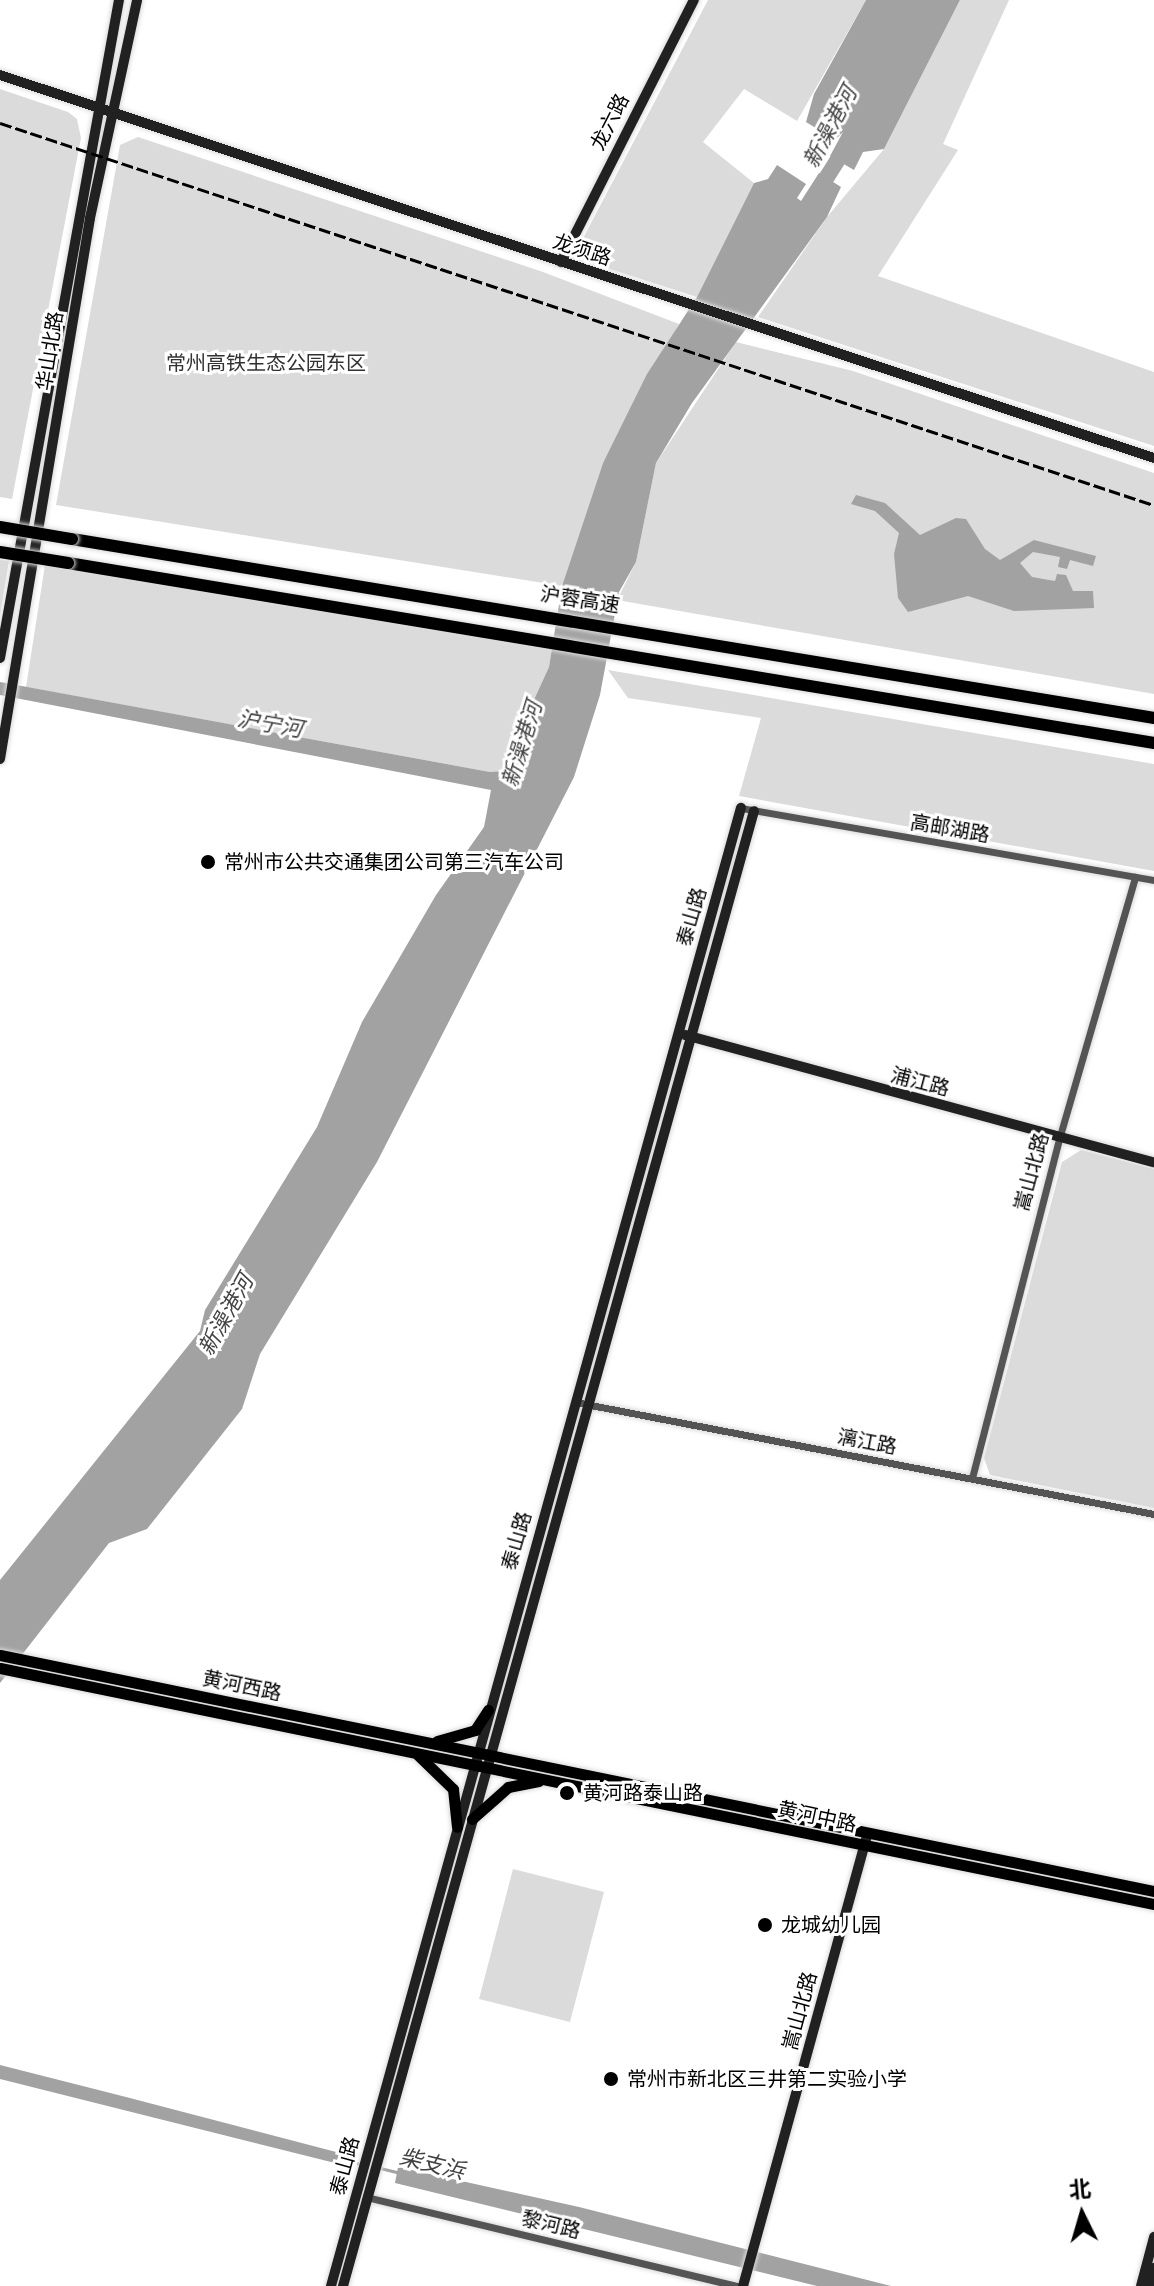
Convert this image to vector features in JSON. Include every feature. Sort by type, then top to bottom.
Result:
[{"type":"highway","name":"沪蓉高速","points":[[0,527],[626,627],[1154,718]]},
{"type":"highway","points":[[0,552],[1154,743]]},
{"type":"main road","name":"华山北路","points":[[0,658],[119,0]]},
{"type":"main road","name":"华山北路","points":[[0,759],[90,218],[116,114],[137,0]]},
{"type":"main road","name":"龙六路","points":[[561,262],[694,0]]},
{"type":"main road","name":"龙须路","points":[[0,75],[1154,458]]},
{"type":"main road","name":"泰山路","points":[[378,2135],[472,1819],[488,1710],[741,808]]},
{"type":"main road","name":"泰山路","points":[[343,2286],[363,2193],[457,1827],[481,1759],[587,1406],[754,811]]},
{"type":"main road","name":"浦江路","points":[[678,1033],[1059,1139],[1154,1162]]},
{"type":"main road","name":"黄河西路","points":[[0,1655],[423,1742],[481,1759]]},
{"type":"main road","name":"黄河西路","points":[[0,1668],[414,1752],[481,1759]]},
{"type":"main road","points":[[423,1742],[462,1737],[475,1730],[488,1710]]},
{"type":"main road","points":[[414,1752],[436,1767],[453,1789],[457,1827]]},
{"type":"main road","name":"黄河中路","points":[[481,1759],[553,1780],[1154,1904]]},
{"type":"main road","name":"黄河中路","points":[[481,1759],[867,1832],[1154,1891]]},
{"type":"main road","points":[[472,1819],[508,1787],[553,1780]]},
{"type":"main road","name":"嵩山北路","points":[[740,2286],[746,2274],[867,1832]]},
{"type":"main road","name":"泰山路","points":[[331,2286],[363,2193]]},
{"type":"main road","points":[[1141,2286],[1154,2237]]},
{"type":"main road","points":[[1149,2286],[1154,2268]]},
{"type":"street","name":"高邮湖路","points":[[741,808],[1154,880]]},
{"type":"street","name":"嵩山北路","points":[[972,1478],[1059,1139],[1135,877]]},
{"type":"street","name":"漓江路","points":[[575,1402],[1154,1514]]},
{"type":"street","name":"黎河路","points":[[363,2193],[740,2286]]},
{"type":"green space","points":[[708,0],[866,0],[797,121],[744,89],[703,142],[754,183],[697,297],[588,262],[579,246]]},
{"type":"green space","points":[[960,0],[1009,0],[943,144],[958,150],[878,276],[1154,372],[1154,446],[758,317],[827,217],[884,149]]},
{"type":"green space","points":[[0,89],[68,112],[77,119],[81,138],[12,499],[0,497]]},
{"type":"green space","name":"常州高铁生态公园东区","points":[[138,137],[543,272],[679,324],[603,463],[562,586],[56,505],[120,145]]},
{"type":"green space","points":[[736,342],[853,371],[1154,473],[1154,694],[617,600],[636,562],[656,463]]},
{"type":"green space","points":[[0,560],[9,561],[0,615]]},
{"type":"green space","points":[[45,565],[552,648],[549,667],[515,741],[510,772],[490,772],[26,687]]},
{"type":"green space","points":[[608,670],[1154,764],[1154,871],[739,796],[761,718],[628,698]]},
{"type":"green space","points":[[1081,1150],[1154,1169],[1154,1508],[990,1475],[984,1458],[1062,1162]]},
{"type":"green space","points":[[513,1869],[604,1892],[570,2022],[479,1999]]},
{"type":"water","points":[[866,0],[960,0],[884,149],[863,152],[854,170],[830,156],[843,132],[835,140],[806,122],[814,94]]},
{"type":"water","points":[[777,165],[806,184],[797,198],[801,201],[819,173],[841,187],[827,217],[692,403],[656,463],[636,562],[619,592],[600,695],[574,777],[377,1162],[260,1354],[242,1409],[147,1529],[109,1543],[0,1683],[0,1580],[200,1331],[205,1310],[317,1127],[362,1022],[436,895],[484,827],[491,790],[0,695],[0,682],[490,772],[509,771],[515,741],[549,667],[562,586],[603,463],[647,374],[697,297],[754,183],[768,179]]},
{"type":"water","points":[[856,495],[885,503],[920,535],[956,518],[966,519],[985,549],[1000,560],[1034,540],[1096,556],[1093,566],[1070,560],[1067,569],[1058,567],[1060,557],[1033,552],[1020,563],[1032,577],[1055,581],[1057,574],[1066,575],[1073,591],[1093,591],[1094,608],[1014,611],[968,596],[908,612],[898,598],[894,554],[899,533],[875,511],[851,504]]},
{"type":"water","points":[[0,2065],[340,2153],[335,2163],[0,2079]]},
{"type":"water","points":[[398,2167],[579,2207],[891,2286],[817,2286],[395,2183]]},
{"type":"waterway","name":"新澡港河","points":[[815,196],[849,142]]},
{"type":"waterway","name":"柴支浜","points":[[334,2157],[361,2164]]},
{"type":"waterway","name":"柴支浜","points":[[380,2168],[400,2173]]},
{"type":"railway","points":[[0,123],[1154,505]]},
{"type":"place","name":"常州市公共交通集团公司第三汽车公司","points":[[208,862]]},
{"type":"place","name":"黄河路泰山路","points":[[567,1793]]},
{"type":"place","name":"龙城幼儿园","points":[[765,1925]]},
{"type":"place","name":"常州市新北区三井第二实验小学","points":[[611,2079]]},
{"type":"water label","name":"沪宁河","points":[[270,724]]}]
